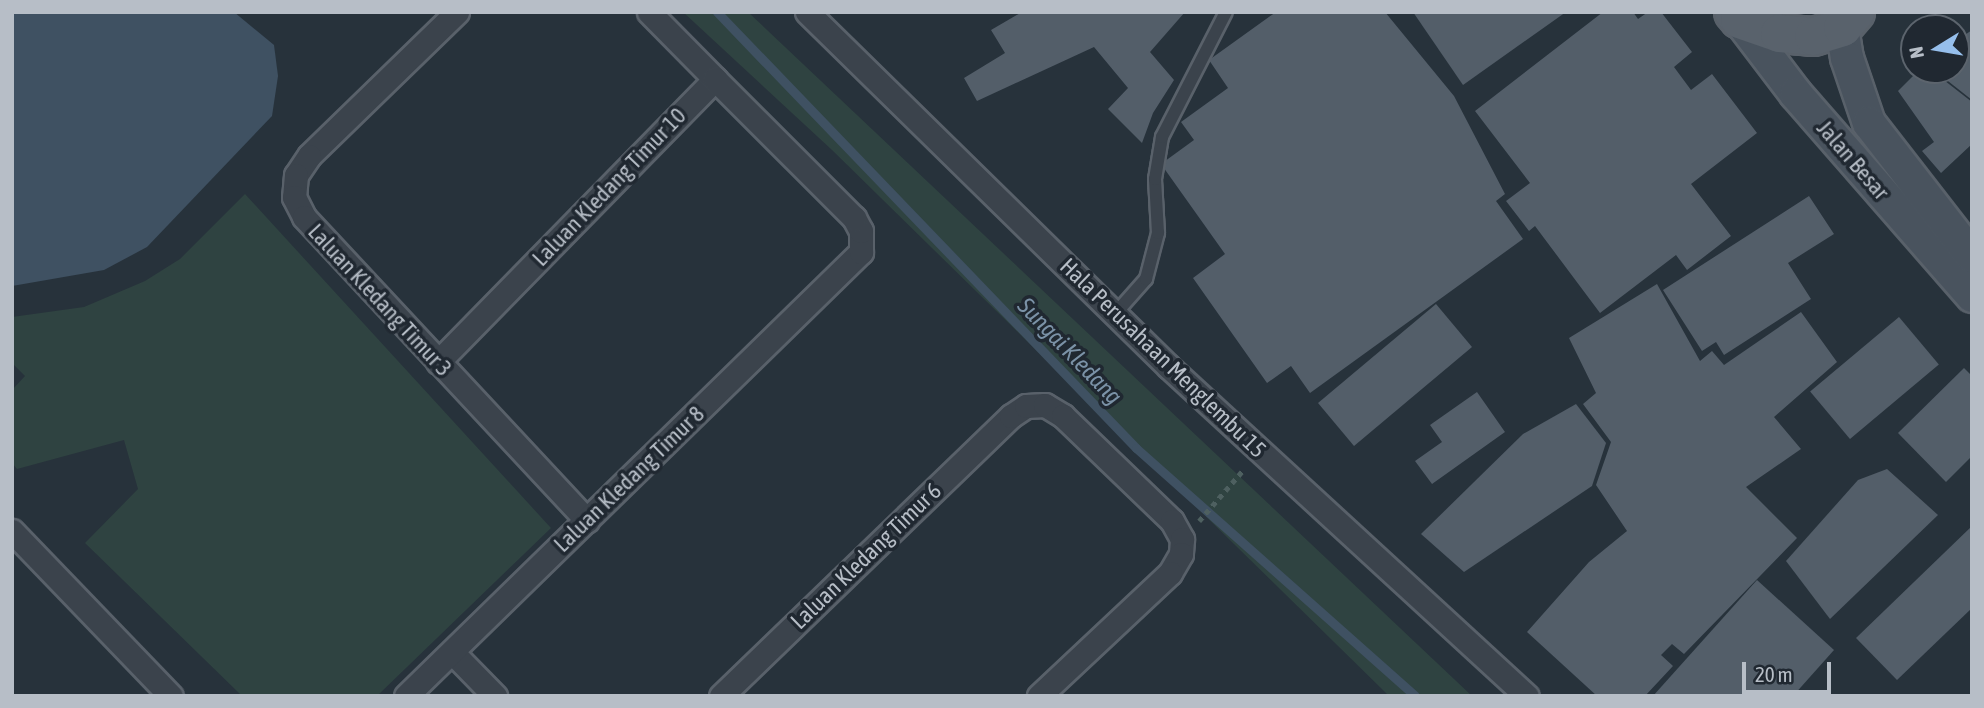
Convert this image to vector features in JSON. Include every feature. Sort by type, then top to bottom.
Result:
[{"type":"main road","points":[[1736,16],[1779,33],[1813,36],[1849,20]]},
{"type":"main road","name":"Jalan Besar","points":[[1736,16],[1796,94],[1972,296]]},
{"type":"main road","name":"Jalan Besar","points":[[1849,20],[1847,58],[1869,123],[1972,256]]},
{"type":"street","name":"Laluan Kledang Timur 3","points":[[457,12],[309,156],[296,174],[294,197],[304,217],[587,521]]},
{"type":"street","points":[[649,12],[715,79]]},
{"type":"street","name":"Hala Perusahaan Menglembu 15","points":[[807,12],[1115,314],[1527,696]]},
{"type":"street","name":"Laluan Kledang Timur 10","points":[[438,362],[715,79]]},
{"type":"street","name":"Laluan Kledang Timur 8","points":[[406,696],[861,252],[861,230],[854,218],[715,79]]},
{"type":"street","name":"Laluan Kledang Timur 6","points":[[721,696],[1011,416],[1026,406],[1045,405],[1063,416],[1172,521],[1182,539],[1181,554],[1170,573],[1039,696]]},
{"type":"street","points":[[12,531],[171,696]]},
{"type":"street","points":[[452,652],[495,696]]},
{"type":"lane","points":[[1115,314],[1146,279],[1158,233],[1155,179],[1162,137],[1226,12]]},
{"type":"path","points":[[1194,527],[1232,484]]},
{"type":"green space","points":[[683,12],[748,12],[1472,696],[1389,696],[832,150]]},
{"type":"green space","points":[[245,194],[551,528],[377,696],[242,696],[85,543],[138,489],[124,440],[17,469],[12,463],[12,390],[25,376],[12,363],[12,317],[84,307],[145,281],[180,259]]},
{"type":"water","points":[[12,12],[234,12],[274,45],[278,76],[272,116],[147,247],[104,270],[12,286]]},
{"type":"building","points":[[1022,12],[1185,12],[1150,52],[1174,80],[1153,113],[1142,143],[1108,109],[1128,88],[1094,47],[977,101],[964,78],[1005,53],[991,30]]},
{"type":"building","points":[[1276,12],[1385,12],[1454,96],[1505,194],[1496,201],[1523,239],[1310,393],[1291,366],[1267,383],[1193,278],[1225,254],[1161,164],[1194,140],[1181,122],[1228,88],[1209,60]]},
{"type":"building","points":[[1413,12],[1566,12],[1463,85]]},
{"type":"building","points":[[1603,12],[1633,12],[1638,19],[1648,12],[1661,12],[1692,52],[1674,67],[1691,90],[1712,74],[1757,133],[1691,184],[1731,236],[1687,270],[1676,255],[1600,313],[1535,226],[1529,231],[1506,201],[1530,183],[1475,111]]},
{"type":"building","points":[[1972,30],[1972,100],[1952,84],[1970,84]]},
{"type":"building","points":[[1905,84],[1949,84],[1972,102],[1972,144],[1941,173],[1922,151],[1934,142],[1898,91]]},
{"type":"building","points":[[1809,196],[1834,234],[1788,263],[1811,299],[1724,355],[1716,342],[1702,351],[1663,290]]},
{"type":"building","points":[[1657,284],[1700,361],[1712,351],[1724,365],[1801,312],[1837,362],[1774,417],[1801,449],[1746,487],[1797,538],[1684,654],[1672,644],[1661,655],[1673,666],[1645,696],[1597,696],[1527,632],[1589,562],[1627,531],[1596,485],[1611,442],[1583,404],[1596,393],[1569,338]]},
{"type":"building","points":[[1436,304],[1472,347],[1354,446],[1318,403]]},
{"type":"building","points":[[1899,317],[1939,364],[1850,439],[1810,392]]},
{"type":"building","points":[[1964,368],[1972,376],[1972,456],[1946,482],[1898,433]]},
{"type":"building","points":[[1477,392],[1505,432],[1432,484],[1415,461],[1442,442],[1430,425]]},
{"type":"building","points":[[1576,404],[1606,443],[1592,486],[1464,572],[1421,534],[1523,434]]},
{"type":"building","points":[[1887,469],[1938,515],[1830,619],[1786,561],[1858,480]]},
{"type":"building","points":[[1972,526],[1972,608],[1897,680],[1856,638]]},
{"type":"building","points":[[1757,580],[1834,650],[1793,696],[1653,696]]},
{"type":"waterway","name":"Sungai Kledang","points":[[717,12],[1136,448],[1415,696]]}]
